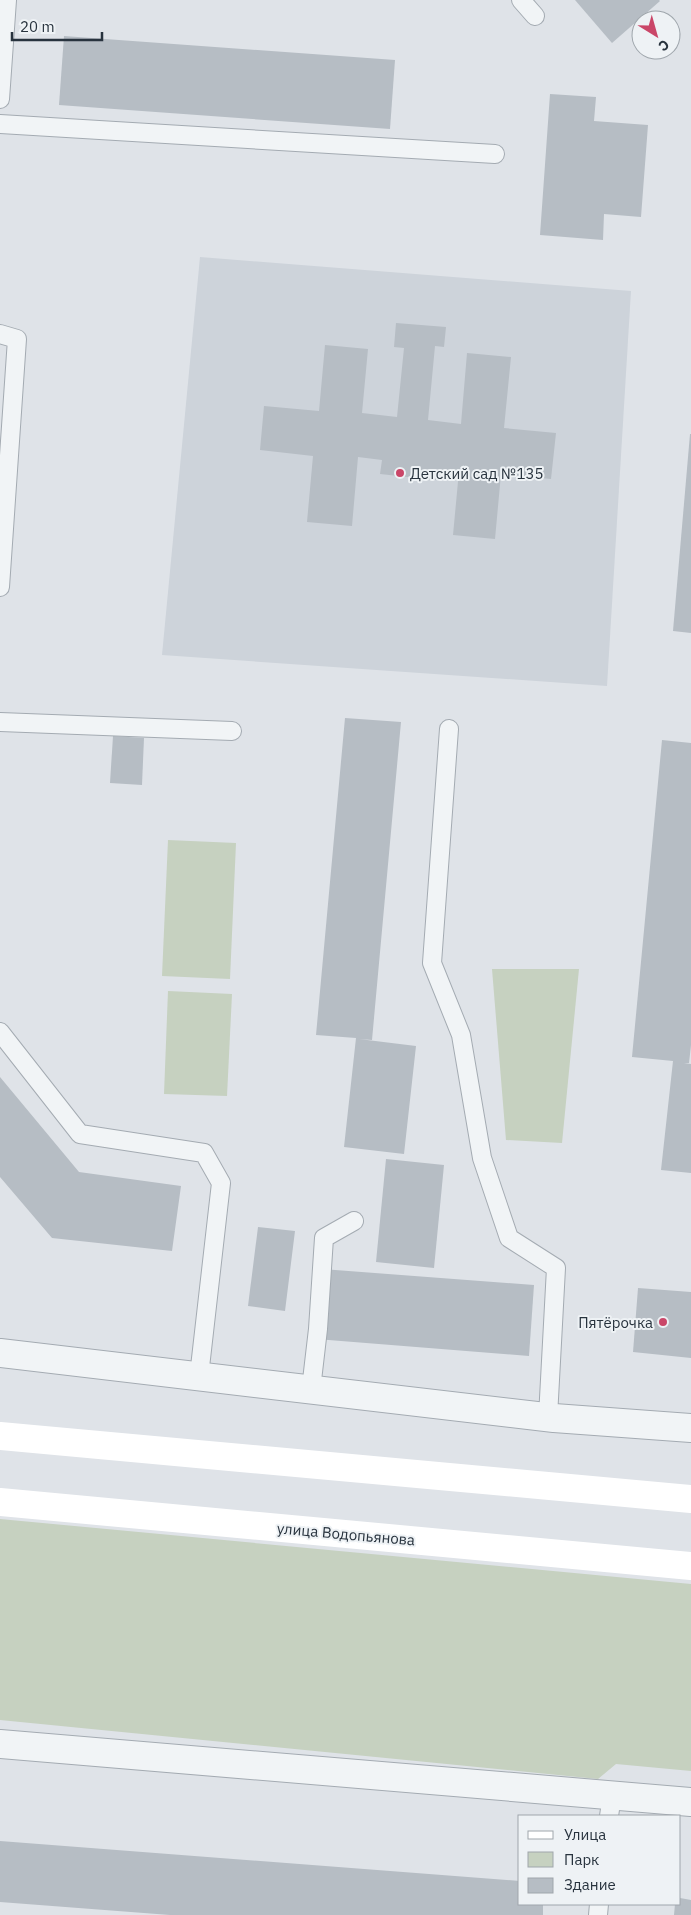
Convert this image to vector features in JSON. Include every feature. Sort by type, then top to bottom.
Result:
[{"type":"main road","points":[[0,1436],[691,1499]]},
{"type":"main road","name":"улица Водопьянова","points":[[0,1502],[691,1566]]},
{"type":"street","points":[[0,1353],[548,1417],[691,1428]]},
{"type":"street","points":[[0,1744],[611,1806],[691,1802]]},
{"type":"lane","points":[[0,99],[7,0]]},
{"type":"lane","points":[[521,0],[535,16]]},
{"type":"lane","points":[[0,124],[494,154]]},
{"type":"lane","points":[[0,334],[17,339],[0,587]]},
{"type":"lane","points":[[0,722],[232,731]]},
{"type":"lane","points":[[449,730],[432,963],[461,1035],[482,1158],[509,1238],[556,1268],[548,1417]]},
{"type":"lane","points":[[0,1032],[80,1134],[204,1153],[221,1183],[199,1376]]},
{"type":"lane","points":[[310,1389],[318,1329],[324,1238],[354,1221]]},
{"type":"shaded area","name":"Детский сад №135","points":[[200,257],[631,291],[607,686],[162,655]]},
{"type":"green space","points":[[168,840],[236,843],[230,979],[162,976]]},
{"type":"green space","points":[[492,969],[579,969],[562,1143],[506,1140]]},
{"type":"green space","points":[[168,991],[232,994],[227,1096],[164,1094]]},
{"type":"green space","points":[[0,1519],[691,1584],[691,1771],[616,1764],[598,1779],[0,1720]]},
{"type":"building","points":[[575,0],[660,1],[650,10],[631,10],[631,26],[612,43]]},
{"type":"building","points":[[64,36],[395,60],[390,129],[59,105]]},
{"type":"building","points":[[550,94],[596,97],[594,121],[648,125],[641,217],[604,214],[603,240],[540,235]]},
{"type":"building","points":[[396,323],[446,327],[444,347],[435,346],[428,420],[461,424],[467,353],[511,357],[504,428],[556,433],[551,479],[501,474],[495,539],[453,535],[459,471],[437,470],[436,480],[380,474],[382,460],[358,457],[352,526],[307,522],[313,456],[260,450],[264,406],[319,411],[325,345],[368,349],[362,413],[397,417],[404,348],[394,347]]},
{"type":"building","points":[[691,434],[691,633],[673,631]]},
{"type":"building","points":[[345,718],[401,722],[372,1040],[359,1039],[416,1046],[404,1154],[344,1147],[356,1038],[316,1035]]},
{"type":"building","points":[[113,736],[144,738],[142,785],[110,783]]},
{"type":"building","points":[[662,740],[691,743],[691,1045],[689,1063],[684,1063],[691,1064],[691,1173],[661,1170],[673,1061],[632,1057]]},
{"type":"building","points":[[0,1077],[79,1172],[181,1186],[172,1251],[52,1238],[0,1177]]},
{"type":"building","points":[[386,1159],[444,1165],[434,1268],[376,1262]]},
{"type":"building","points":[[258,1227],[295,1231],[285,1311],[248,1306]]},
{"type":"building","points":[[322,1269],[534,1285],[529,1356],[316,1339]]},
{"type":"building","name":"Пятёрочка","points":[[638,1288],[691,1292],[691,1358],[633,1352]]},
{"type":"building","points":[[0,1841],[518,1881],[518,1905],[543,1905],[543,1915],[170,1915],[0,1902]]},
{"type":"building","points":[[681,1898],[691,1900],[691,1915],[674,1915],[675,1905],[681,1905]]},
{"type":"place","name":"Детский сад №135","points":[[400,473]]},
{"type":"place","name":"Пятёрочка","points":[[663,1322]]}]
